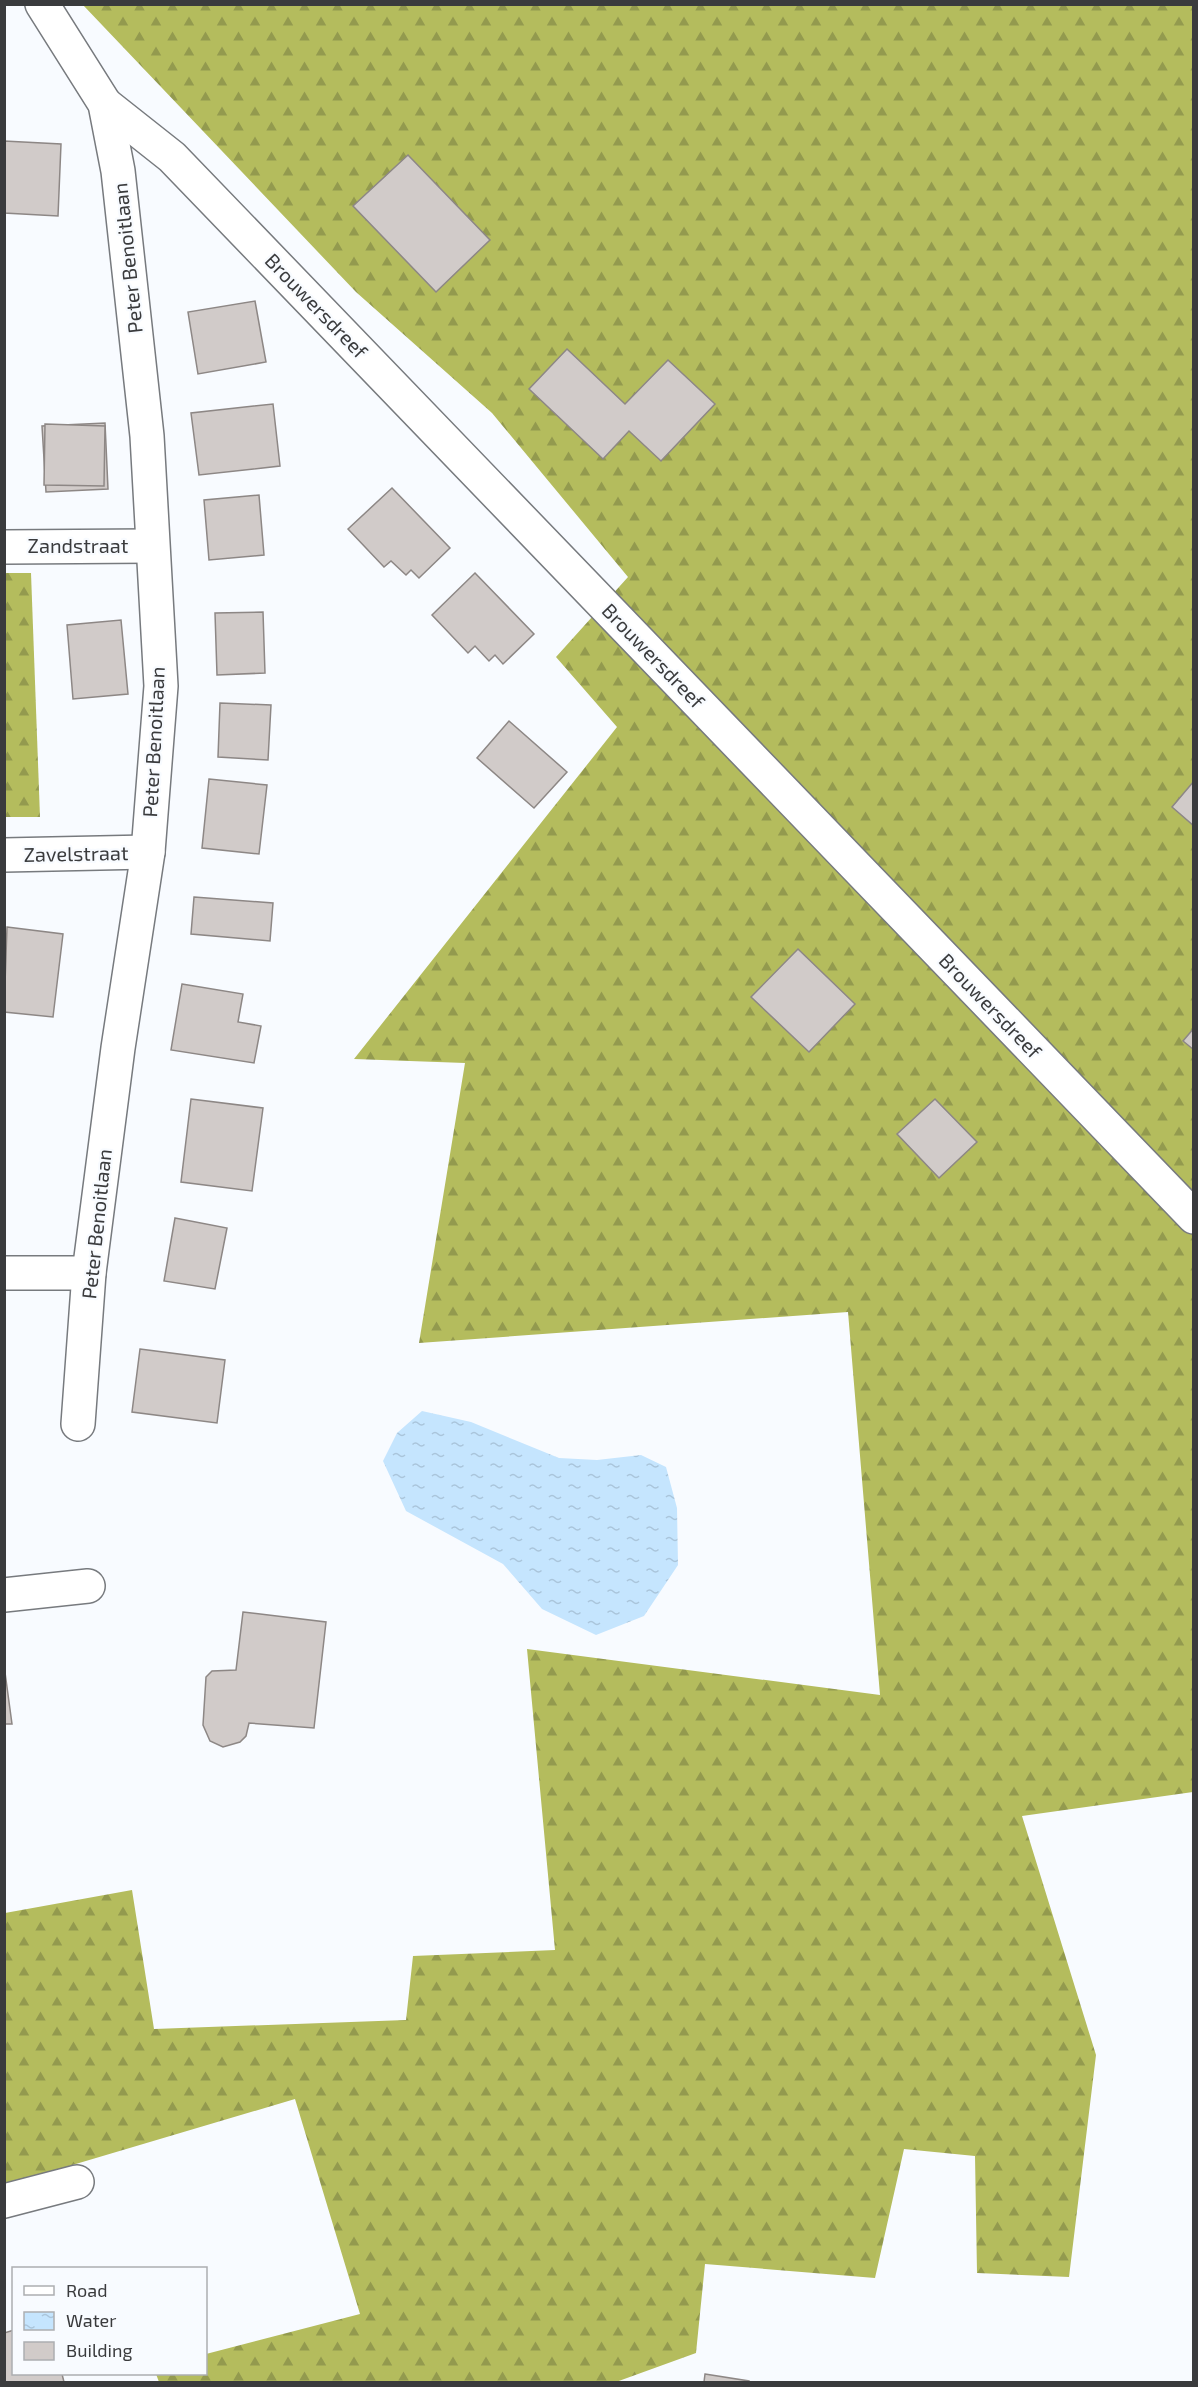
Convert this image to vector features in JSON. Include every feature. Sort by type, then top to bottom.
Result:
[{"type":"street","name":"Peter Benoitlaan","points":[[42,4],[105,104],[118,171],[145,424],[161,686],[148,852],[118,1048],[89,1273],[78,1424]]},
{"type":"street","name":"Brouwersdreef","points":[[105,104],[180,166],[1194,1217]]},
{"type":"street","name":"Zandstraat","points":[[4,547],[151,546]]},
{"type":"street","name":"Zavelstraat","points":[[4,855],[148,852]]},
{"type":"street","points":[[4,1273],[89,1273]]},
{"type":"street","points":[[4,1595],[88,1586]]},
{"type":"street","points":[[4,2201],[77,2182]]},
{"type":"green space","points":[[83,5],[1193,5],[1193,1792],[1022,1816],[1096,2055],[1069,2277],[977,2273],[975,2156],[904,2149],[875,2278],[705,2264],[696,2353],[616,2382],[159,2382],[156,2375],[207,2375],[207,2354],[360,2314],[295,2099],[5,2185],[5,1913],[132,1890],[154,2029],[406,2020],[413,1956],[555,1950],[527,1649],[880,1695],[848,1312],[419,1343],[465,1063],[354,1059],[617,727],[556,657],[628,577],[492,413],[356,292]]},
{"type":"green space","points":[[5,573],[31,573],[40,817],[5,817]]},
{"type":"water","points":[[422,1411],[471,1422],[559,1458],[597,1460],[641,1455],[666,1467],[677,1508],[678,1565],[644,1616],[596,1635],[542,1609],[503,1564],[406,1511],[383,1461],[397,1433]]},
{"type":"building","points":[[4,141],[61,144],[58,216],[4,213]]},
{"type":"building","points":[[408,155],[490,240],[436,292],[353,206]]},
{"type":"building","points":[[255,301],[266,362],[198,374],[188,312]]},
{"type":"building","points":[[567,349],[625,404],[668,360],[715,404],[661,461],[629,431],[603,459],[529,389]]},
{"type":"building","points":[[273,404],[280,466],[199,475],[191,413]]},
{"type":"building","points":[[105,423],[108,489],[46,492],[42,426]]},
{"type":"building","points":[[45,424],[105,426],[104,486],[44,485]]},
{"type":"building","points":[[392,488],[450,548],[419,578],[411,570],[406,575],[391,561],[384,567],[348,529]]},
{"type":"building","points":[[259,495],[264,555],[209,560],[204,500]]},
{"type":"building","points":[[475,573],[534,634],[503,664],[495,655],[489,661],[475,646],[468,653],[432,615]]},
{"type":"building","points":[[263,612],[265,673],[217,675],[215,613]]},
{"type":"building","points":[[121,620],[128,694],[73,699],[67,625]]},
{"type":"building","points":[[220,703],[271,705],[268,760],[218,757]]},
{"type":"building","points":[[509,721],[567,772],[534,808],[477,758]]},
{"type":"building","points":[[209,779],[267,785],[259,854],[202,848]]},
{"type":"building","points":[[1194,781],[1194,826],[1172,807]]},
{"type":"building","points":[[194,897],[273,903],[270,941],[191,934]]},
{"type":"building","points":[[7,927],[63,934],[53,1017],[4,1012]]},
{"type":"building","points":[[798,949],[855,1004],[809,1052],[751,997]]},
{"type":"building","points":[[182,984],[243,994],[238,1022],[261,1026],[254,1063],[171,1050]]},
{"type":"building","points":[[1194,1028],[1194,1050],[1183,1041]]},
{"type":"building","points":[[191,1099],[263,1108],[252,1191],[181,1182]]},
{"type":"building","points":[[935,1099],[977,1142],[939,1178],[897,1134]]},
{"type":"building","points":[[175,1218],[227,1228],[215,1289],[164,1281]]},
{"type":"building","points":[[140,1349],[225,1360],[217,1423],[132,1412]]},
{"type":"building","points":[[243,1612],[326,1622],[314,1728],[249,1723],[246,1736],[240,1742],[223,1747],[210,1741],[203,1725],[206,1677],[212,1671],[236,1670]]},
{"type":"building","points":[[4,1665],[12,1724],[4,1724]]},
{"type":"building","points":[[12,2331],[12,2375],[62,2375],[64,2382],[4,2382],[4,2333]]},
{"type":"building","points":[[705,2374],[749,2381],[749,2382],[704,2382]]}]
